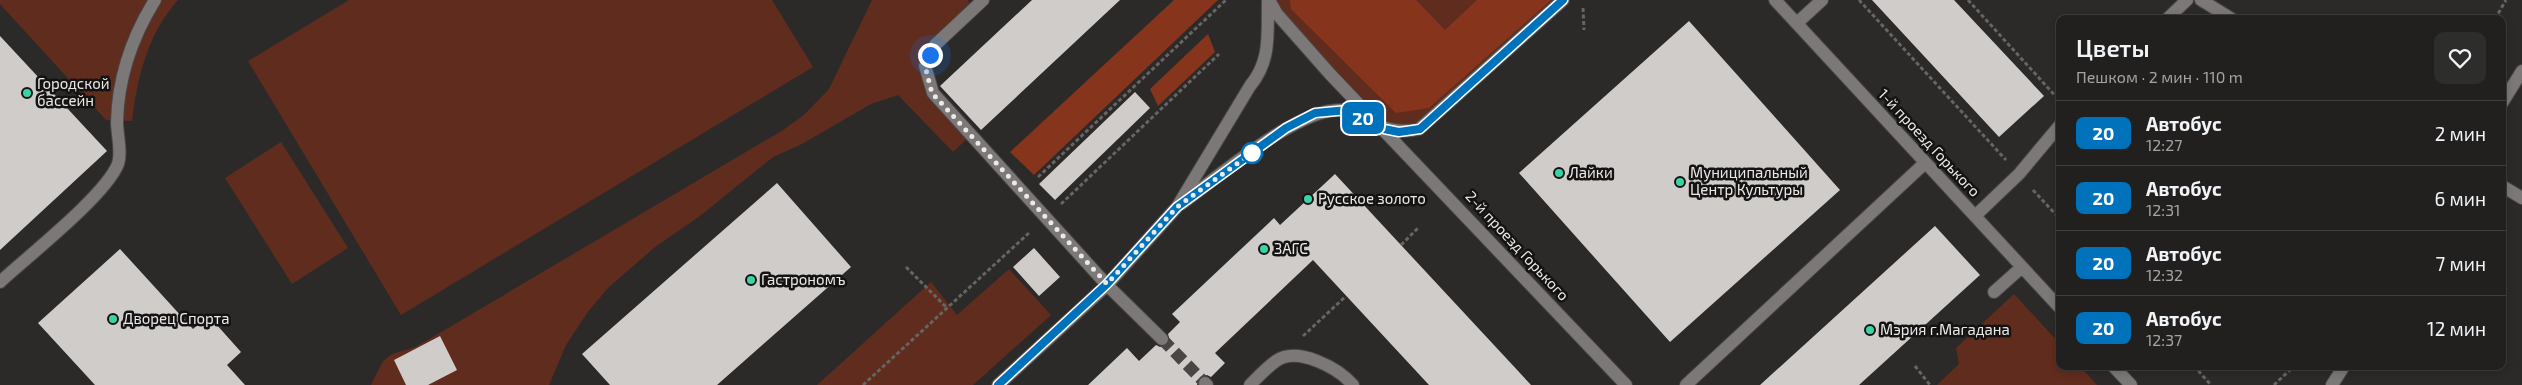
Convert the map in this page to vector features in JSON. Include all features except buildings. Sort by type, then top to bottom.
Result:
[{"type":"street","points":[[0,282],[99,192],[119,163],[117,120],[122,83],[131,45],[140,25],[156,0]]},
{"type":"street","points":[[983,0],[935,45],[925,66],[932,93],[1107,284],[1162,339]]},
{"type":"street","points":[[998,385],[1107,284],[1177,207],[1228,122],[1261,73],[1266,58],[1269,0]]},
{"type":"street","name":"2-й проезд Горького","points":[[1269,0],[1277,14],[1330,74],[1626,385]]},
{"type":"street","points":[[1177,207],[1286,128],[1315,113],[1348,110],[1384,129],[1411,131],[1429,122],[1563,0]]},
{"type":"street","name":"1-й проезд Горького","points":[[1775,0],[2056,304]]},
{"type":"street","points":[[1797,23],[1822,0]]},
{"type":"street","points":[[2171,15],[2187,0]]},
{"type":"street","points":[[2201,0],[2225,15]]},
{"type":"street","points":[[2506,97],[2522,71]]},
{"type":"street","points":[[1974,216],[2019,174],[2056,130]]},
{"type":"street","points":[[1686,385],[1925,163]]},
{"type":"street","points":[[2506,188],[2522,198]]},
{"type":"street","points":[[1994,292],[2022,267]]},
{"type":"street","points":[[1250,385],[1278,360],[1299,356],[1316,360],[1335,368],[1353,385]]},
{"type":"street","points":[[2117,370],[2131,385]]},
{"type":"street","points":[[2332,385],[2341,370]]},
{"type":"path","points":[[1023,192],[1226,0]]},
{"type":"path","points":[[1583,0],[1584,30]]},
{"type":"path","points":[[1859,0],[2056,215]]},
{"type":"path","points":[[1968,0],[2056,97]]},
{"type":"path","points":[[2497,15],[2506,0]]},
{"type":"path","points":[[863,385],[946,307],[1047,217],[1220,54]]},
{"type":"path","points":[[1401,244],[1418,228]]},
{"type":"path","points":[[906,267],[946,307]]},
{"type":"path","points":[[1278,360],[1346,296]]},
{"type":"path","points":[[1915,366],[1930,385]]},
{"type":"path","points":[[2198,370],[2211,385]]},
{"type":"path","points":[[2274,385],[2290,370]]},
{"type":"shaded area","points":[[0,0],[178,0],[159,27],[152,41],[137,89],[132,121],[106,120],[0,4]]},
{"type":"shaded area","points":[[349,0],[772,0],[813,67],[401,315],[248,61]]},
{"type":"shaded area","points":[[872,0],[968,0],[972,10],[925,66],[933,93],[971,135],[953,152],[898,95],[871,104],[802,144],[773,157],[700,216],[655,247],[608,288],[587,313],[566,345],[549,385],[371,385],[383,361],[392,354],[415,347],[438,334],[783,130],[804,115],[829,89]]},
{"type":"shaded area","points":[[1174,0],[1218,0],[1034,175],[1010,152]]},
{"type":"shaded area","points":[[1269,0],[1563,0],[1429,122],[1384,129]]},
{"type":"shaded area","points":[[1290,0],[1416,0],[1445,30],[1477,0],[1551,0],[1429,108],[1396,113],[1291,9]]},
{"type":"shaded area","points":[[1208,34],[1215,52],[1158,106],[1150,89]]},
{"type":"shaded area","points":[[281,142],[348,248],[292,284],[225,178]]},
{"type":"shaded area","points":[[1009,269],[1051,315],[973,385],[817,385],[931,282],[957,315]]},
{"type":"shaded area","points":[[2014,294],[2056,340],[2056,370],[2084,370],[2097,385],[1937,385],[1959,364],[1956,348]]},
{"type":"tunnel","points":[[1162,339],[1205,383]]},
{"type":"bus line","name":"20","points":[[998,385],[1107,284],[1177,207],[1286,128],[1315,113],[1348,110],[1384,129],[1399,132],[1420,129],[1563,0]]},
{"type":"place","name":"Городской бассейн","points":[[27,93]]},
{"type":"place","name":"Лайки","points":[[1559,173]]},
{"type":"place","name":"Муниципальный Центр Культуры","points":[[1680,182]]},
{"type":"place","name":"Русское золото","points":[[1308,199]]},
{"type":"place","name":"ЗАГС","points":[[1264,249]]},
{"type":"place","name":"Гастрономъ","points":[[751,280]]},
{"type":"place","name":"Дворец Спорта","points":[[113,319]]},
{"type":"place","name":"Мэрия г.Магадана","points":[[1870,330]]},
{"type":"route","points":[[930,55],[925,66],[932,93],[1107,284],[1177,207],[1252,153]]}]
